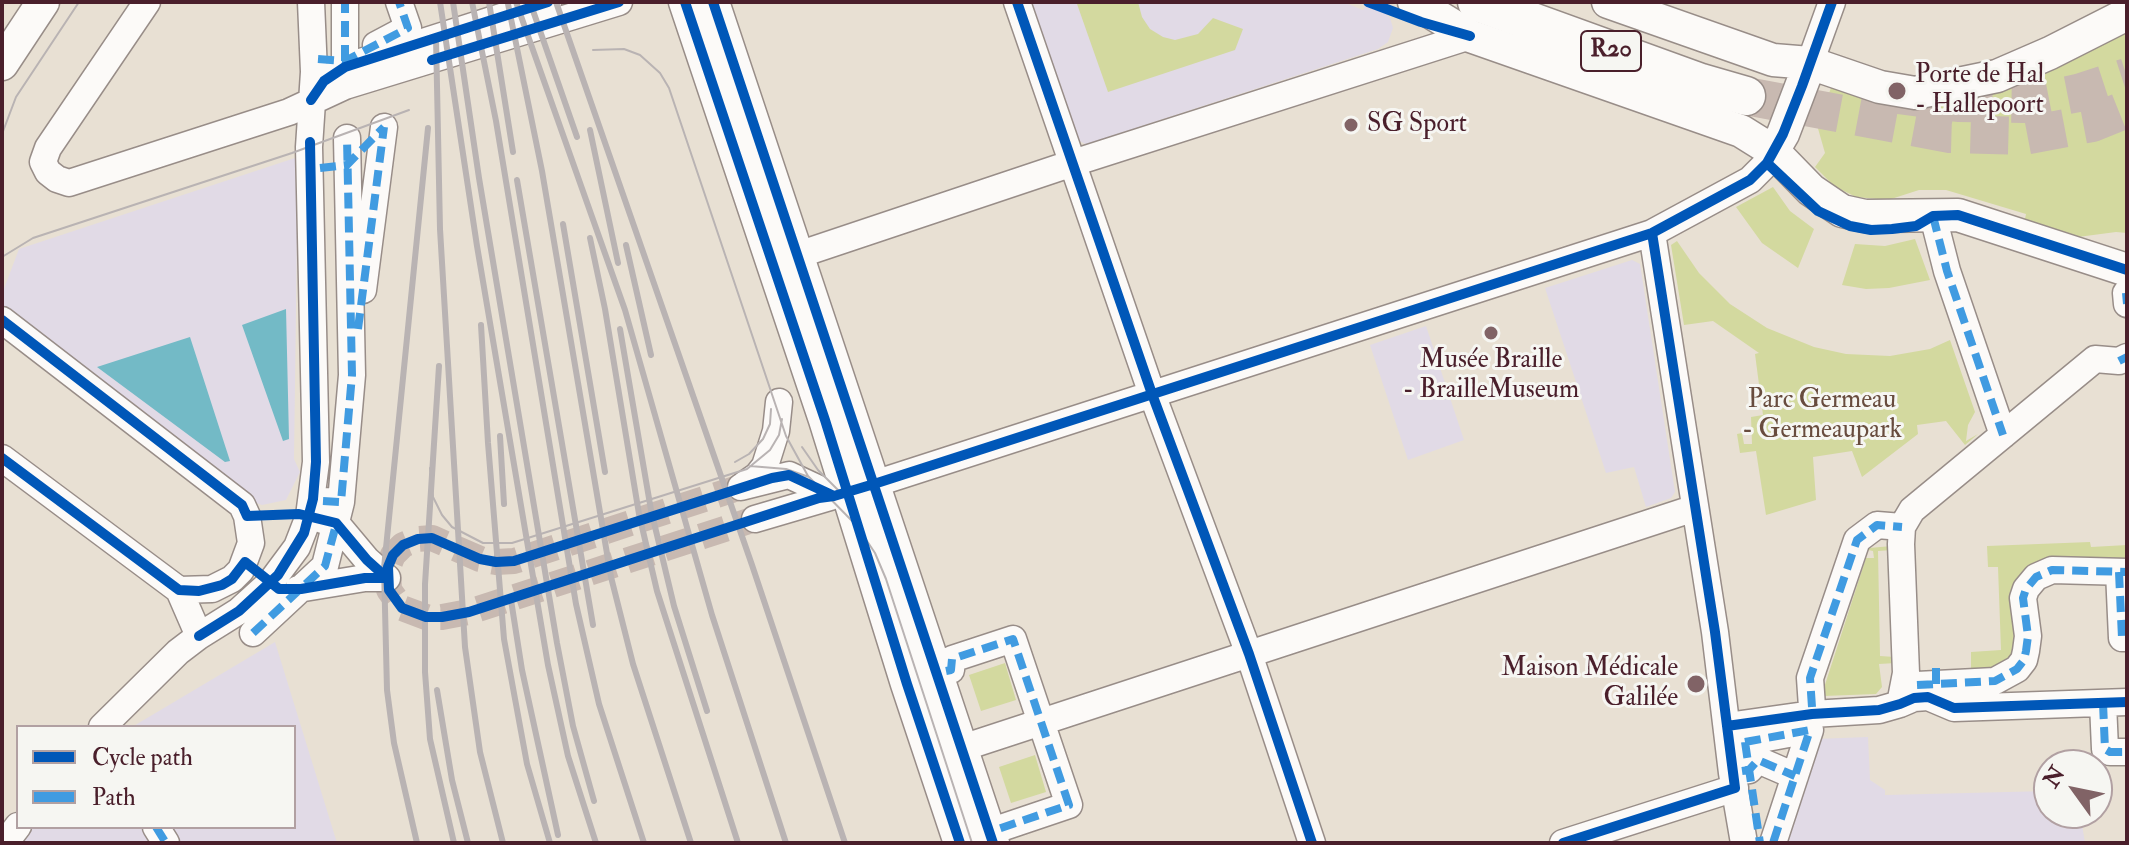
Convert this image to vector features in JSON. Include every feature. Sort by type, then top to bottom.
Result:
[{"type":"highway","name":"R20","points":[[1474,19],[1701,83],[1750,86],[1540,2]]},
{"type":"main road","points":[[2,64],[43,2]]},
{"type":"main road","points":[[685,2],[785,260]]},
{"type":"main road","points":[[713,2],[852,490],[981,839]]},
{"type":"main road","points":[[1414,2],[1474,19],[1741,131],[1773,151],[1811,190],[1842,211],[1865,216],[1958,215],[2127,294]]},
{"type":"main road","name":"R20","points":[[1608,2],[1773,60],[1810,63]]},
{"type":"main road","points":[[1773,151],[1783,134],[1810,63],[1898,92],[1933,91],[1997,76],[2127,14]]},
{"type":"main road","points":[[852,490],[962,748],[981,839]]},
{"type":"street","points":[[147,2],[48,148],[43,162],[48,172],[57,179],[69,183],[289,112],[345,86],[613,3]]},
{"type":"street","points":[[104,725],[138,689],[199,636],[239,611],[278,575],[304,533],[313,499],[316,462],[309,147],[314,72],[311,2]]},
{"type":"street","points":[[345,2],[345,61]]},
{"type":"street","points":[[318,59],[345,61],[408,28],[399,2]]},
{"type":"street","points":[[311,100],[324,81],[345,67],[548,2]]},
{"type":"street","points":[[1017,2],[1152,394],[1249,654],[1312,843]]},
{"type":"street","points":[[1810,63],[1828,12]]},
{"type":"street","points":[[785,260],[1073,163],[1474,19]]},
{"type":"street","points":[[253,633],[287,598],[325,566],[384,127],[347,165],[320,168]]},
{"type":"street","points":[[347,138],[352,375]]},
{"type":"street","points":[[755,519],[1652,233],[1750,180],[1767,163],[1773,151]]},
{"type":"street","points":[[1933,216],[1947,271],[2003,435]]},
{"type":"street","points":[[1652,233],[1715,632],[1760,843]]},
{"type":"street","points":[[2,320],[242,505],[251,543],[241,570],[232,579],[212,589],[179,590]]},
{"type":"street","points":[[1922,684],[1906,673],[1902,527],[1912,510],[2095,359],[2123,359]]},
{"type":"street","points":[[779,402],[776,431],[765,466],[741,487],[798,468],[805,461]]},
{"type":"street","points":[[2,458],[179,590],[199,636]]},
{"type":"street","points":[[772,478],[789,475],[852,490]]},
{"type":"street","points":[[962,748],[1695,508]]},
{"type":"street","points":[[287,598],[365,578],[387,578],[367,560],[330,511]]},
{"type":"street","points":[[1812,707],[1810,678],[1857,540],[1877,525],[1902,527]]},
{"type":"street","points":[[1742,759],[1812,714],[1879,710],[1922,684],[1966,679],[1995,681],[2008,676],[2024,660],[2028,636],[2023,598],[2026,589],[2036,577],[2052,570],[2123,572],[2124,620]]},
{"type":"street","points":[[946,671],[951,670],[952,659],[1013,639],[1069,805],[981,839]]},
{"type":"street","points":[[1922,684],[1914,698],[1928,697],[1954,708],[2115,702],[2105,749],[2127,752]]},
{"type":"street","points":[[1563,843],[1810,730],[1773,843]]},
{"type":"street","points":[[1742,759],[1795,776]]},
{"type":"street","points":[[1742,759],[1744,843]]},
{"type":"shaded area","points":[[1029,2],[1343,2],[1363,10],[1366,5],[1384,12],[1393,28],[1388,42],[1378,49],[1108,137],[1109,142],[1091,147],[1072,137]]},
{"type":"shaded area","points":[[298,157],[294,459],[300,472],[286,500],[262,505],[243,498],[2,309],[2,294],[19,249]]},
{"type":"shaded area","points":[[1632,260],[1640,264],[1675,492],[1671,498],[1646,507],[1634,467],[1606,473],[1545,288]]},
{"type":"shaded area","points":[[1426,326],[1464,440],[1408,460],[1370,345]]},
{"type":"shaded area","points":[[275,642],[337,843],[13,843],[25,829],[296,829],[296,725],[135,725]]},
{"type":"shaded area","points":[[1868,737],[1870,780],[1885,790],[1885,795],[2033,791],[2033,829],[2083,829],[2085,843],[1781,843],[1815,739]]},
{"type":"green space","points":[[1138,2],[1142,17],[1150,29],[1175,40],[1198,34],[1213,18],[1243,29],[1235,50],[1108,92],[1077,4]]},
{"type":"green space","points":[[2127,28],[2127,233],[2078,237],[2025,219],[2026,214],[1946,190],[1919,190],[1888,200],[1856,197],[1834,186],[1815,167],[1825,153],[1817,125],[1831,88],[1843,86],[1872,97]]},
{"type":"green space","points":[[1773,187],[1790,211],[1814,229],[1798,268],[1762,243],[1736,207]]},
{"type":"green space","points":[[1915,239],[1930,280],[1889,288],[1866,289],[1842,285],[1855,244],[1885,246]]},
{"type":"green space","name":"Parc Germeau - Germeaupark","points":[[1677,241],[1699,273],[1730,304],[1767,328],[1814,347],[1846,354],[1890,356],[1930,349],[1950,340],[1975,412],[1968,425],[1966,441],[1978,434],[1965,445],[1946,421],[1917,425],[1918,434],[1862,477],[1852,451],[1813,457],[1816,500],[1766,515],[1756,451],[1740,453],[1737,434],[1742,433],[1744,444],[1752,444],[1751,417],[1763,415],[1755,354],[1759,353],[1713,321],[1684,325],[1671,245]]},
{"type":"green space","points":[[2090,542],[2091,547],[2127,545],[2127,566],[2041,566],[2022,658],[1971,675],[1971,652],[2001,650],[1998,567],[1988,567],[1987,546]]},
{"type":"green space","points":[[1892,546],[1892,550],[1878,551],[1880,656],[1895,657],[1896,663],[1879,664],[1882,687],[1876,694],[1824,696],[1822,694],[1866,558],[1874,558],[1873,551],[1868,550]]},
{"type":"green space","points":[[1005,663],[1016,700],[981,711],[969,675]]},
{"type":"green space","points":[[1035,755],[1046,792],[1011,803],[999,767]]},
{"type":"water","points":[[286,309],[289,439],[283,441],[242,325]]},
{"type":"water","points":[[190,337],[230,461],[225,462],[97,367]]},
{"type":"tunnel","points":[[1898,95],[1958,103],[2022,104],[2078,93],[2127,77]]},
{"type":"tunnel","points":[[1746,96],[1950,134],[2024,136],[2092,123],[2127,109]]},
{"type":"tunnel","points":[[741,487],[514,561],[480,559],[432,538],[418,539],[403,545],[393,555],[388,567],[389,590],[402,608],[426,617],[469,612],[755,519]]},
{"type":"tram line","points":[[2,134],[16,97],[79,2]]},
{"type":"tram line","points":[[593,50],[624,49],[640,55],[660,73],[669,88],[786,436],[808,476],[857,526],[875,553],[972,843]]},
{"type":"tram line","points":[[2,257],[33,238],[292,153],[409,110]]},
{"type":"tram line","points":[[735,462],[749,454],[763,439],[770,424],[771,409]]},
{"type":"tram line","points":[[430,468],[433,497],[452,527],[483,543],[512,543],[747,469],[770,450],[779,435],[782,419]]},
{"type":"tram line","points":[[802,447],[818,470],[852,504]]},
{"type":"tram line","points":[[750,466],[786,469],[809,477]]},
{"type":"railway","points":[[440,2],[477,246],[548,665],[568,756],[596,843]]},
{"type":"railway","points":[[453,2],[479,178],[557,643],[573,726],[594,801]]},
{"type":"railway","points":[[472,2],[496,121],[576,604],[599,704],[644,843]]},
{"type":"railway","points":[[489,2],[513,152]]},
{"type":"railway","points":[[516,2],[625,310],[712,615],[786,843]]},
{"type":"railway","points":[[530,2],[577,137]]},
{"type":"railway","points":[[556,2],[845,843]]},
{"type":"railway","points":[[508,4],[542,171],[611,577],[633,664],[691,843]]},
{"type":"railway","points":[[436,38],[440,229],[465,647],[480,752],[503,843]]},
{"type":"railway","points":[[417,843],[394,743],[387,690],[384,568],[428,128]]},
{"type":"railway","points":[[590,130],[618,263]]},
{"type":"railway","points":[[517,180],[593,625]]},
{"type":"railway","points":[[563,224],[605,472]]},
{"type":"railway","points":[[590,238],[639,514],[657,591],[738,843]]},
{"type":"railway","points":[[626,245],[651,355]]},
{"type":"railway","points":[[481,325],[504,639],[527,764],[550,843]]},
{"type":"railway","points":[[620,329],[651,510],[674,606],[707,711]]},
{"type":"railway","points":[[439,366],[425,584],[425,672],[430,739],[454,843]]},
{"type":"railway","points":[[500,436],[504,504]]},
{"type":"railway","points":[[511,600],[522,670],[558,835]]},
{"type":"railway","points":[[437,690],[452,780],[468,843]]},
{"type":"marked path","points":[[345,2],[345,61]]},
{"type":"marked path","points":[[318,59],[345,61],[408,28],[399,2]]},
{"type":"marked path","points":[[320,168],[347,165],[384,127]]},
{"type":"marked path","points":[[358,329],[384,127]]},
{"type":"marked path","points":[[323,501],[341,502],[352,375],[347,138]]},
{"type":"marked path","points":[[1933,216],[1947,271],[2003,435]]},
{"type":"marked path","points":[[2126,293],[2127,304]]},
{"type":"marked path","points":[[2119,361],[2127,357]]},
{"type":"marked path","points":[[253,633],[325,566],[337,521]]},
{"type":"marked path","points":[[1812,707],[1810,678],[1857,540],[1877,525],[1902,527]]},
{"type":"marked path","points":[[1917,685],[1995,681],[2017,669],[2024,660],[2028,636],[2023,598],[2036,577],[2052,570],[2127,572]]},
{"type":"marked path","points":[[2119,572],[2122,638],[2127,638]]},
{"type":"marked path","points":[[946,671],[951,670],[952,659],[1013,639],[1069,805],[989,832]]},
{"type":"marked path","points":[[1936,662],[1936,684]]},
{"type":"marked path","points":[[2103,703],[2105,749],[2127,752]]},
{"type":"marked path","points":[[1745,742],[1810,730],[1773,843]]},
{"type":"marked path","points":[[1745,742],[1760,843]]},
{"type":"marked path","points":[[1742,771],[1749,770],[1758,760],[1795,776]]},
{"type":"marked path","points":[[157,829],[166,843]]},
{"type":"cycle path","points":[[311,100],[324,81],[345,67],[548,2]]},
{"type":"cycle path","points":[[432,60],[619,2]]},
{"type":"cycle path","points":[[685,2],[825,420],[960,843]]},
{"type":"cycle path","points":[[713,2],[993,843]]},
{"type":"cycle path","points":[[1017,2],[1152,394],[1249,654],[1312,843]]},
{"type":"cycle path","points":[[1368,2],[1470,36]]},
{"type":"cycle path","points":[[834,496],[789,475],[772,478],[514,561],[480,559],[432,538],[418,539],[403,545],[393,555],[388,567],[389,590],[402,608],[426,617],[469,612],[819,498],[834,496],[874,484],[1652,233],[1750,180],[1767,163],[1783,134],[1832,2]]},
{"type":"cycle path","points":[[199,636],[239,611],[278,575],[304,533],[313,499],[316,462],[310,142]]},
{"type":"cycle path","points":[[1767,163],[1818,211],[1850,226],[1871,230],[1892,229],[1916,226],[1933,216],[1958,215],[2127,270]]},
{"type":"cycle path","points":[[1563,843],[1735,788],[1715,632],[1652,233]]},
{"type":"cycle path","points":[[2,320],[242,505],[247,516],[299,514],[336,523],[367,560],[387,578]]},
{"type":"cycle path","points":[[2,458],[179,590],[199,591],[222,585],[232,579],[245,562],[279,589],[387,578]]},
{"type":"cycle path","points":[[1727,726],[1812,714],[1879,710],[1914,698],[1928,697],[1954,708],[2127,702]]},
{"type":"place","name":"Porte de Hal - Hallepoort","points":[[1897,91]]},
{"type":"place","name":"SG Sport","points":[[1351,125]]},
{"type":"place","name":"Musée Braille - BrailleMuseum","points":[[1491,333]]},
{"type":"place","name":"Maison Médicale Galilée","points":[[1696,684]]}]
